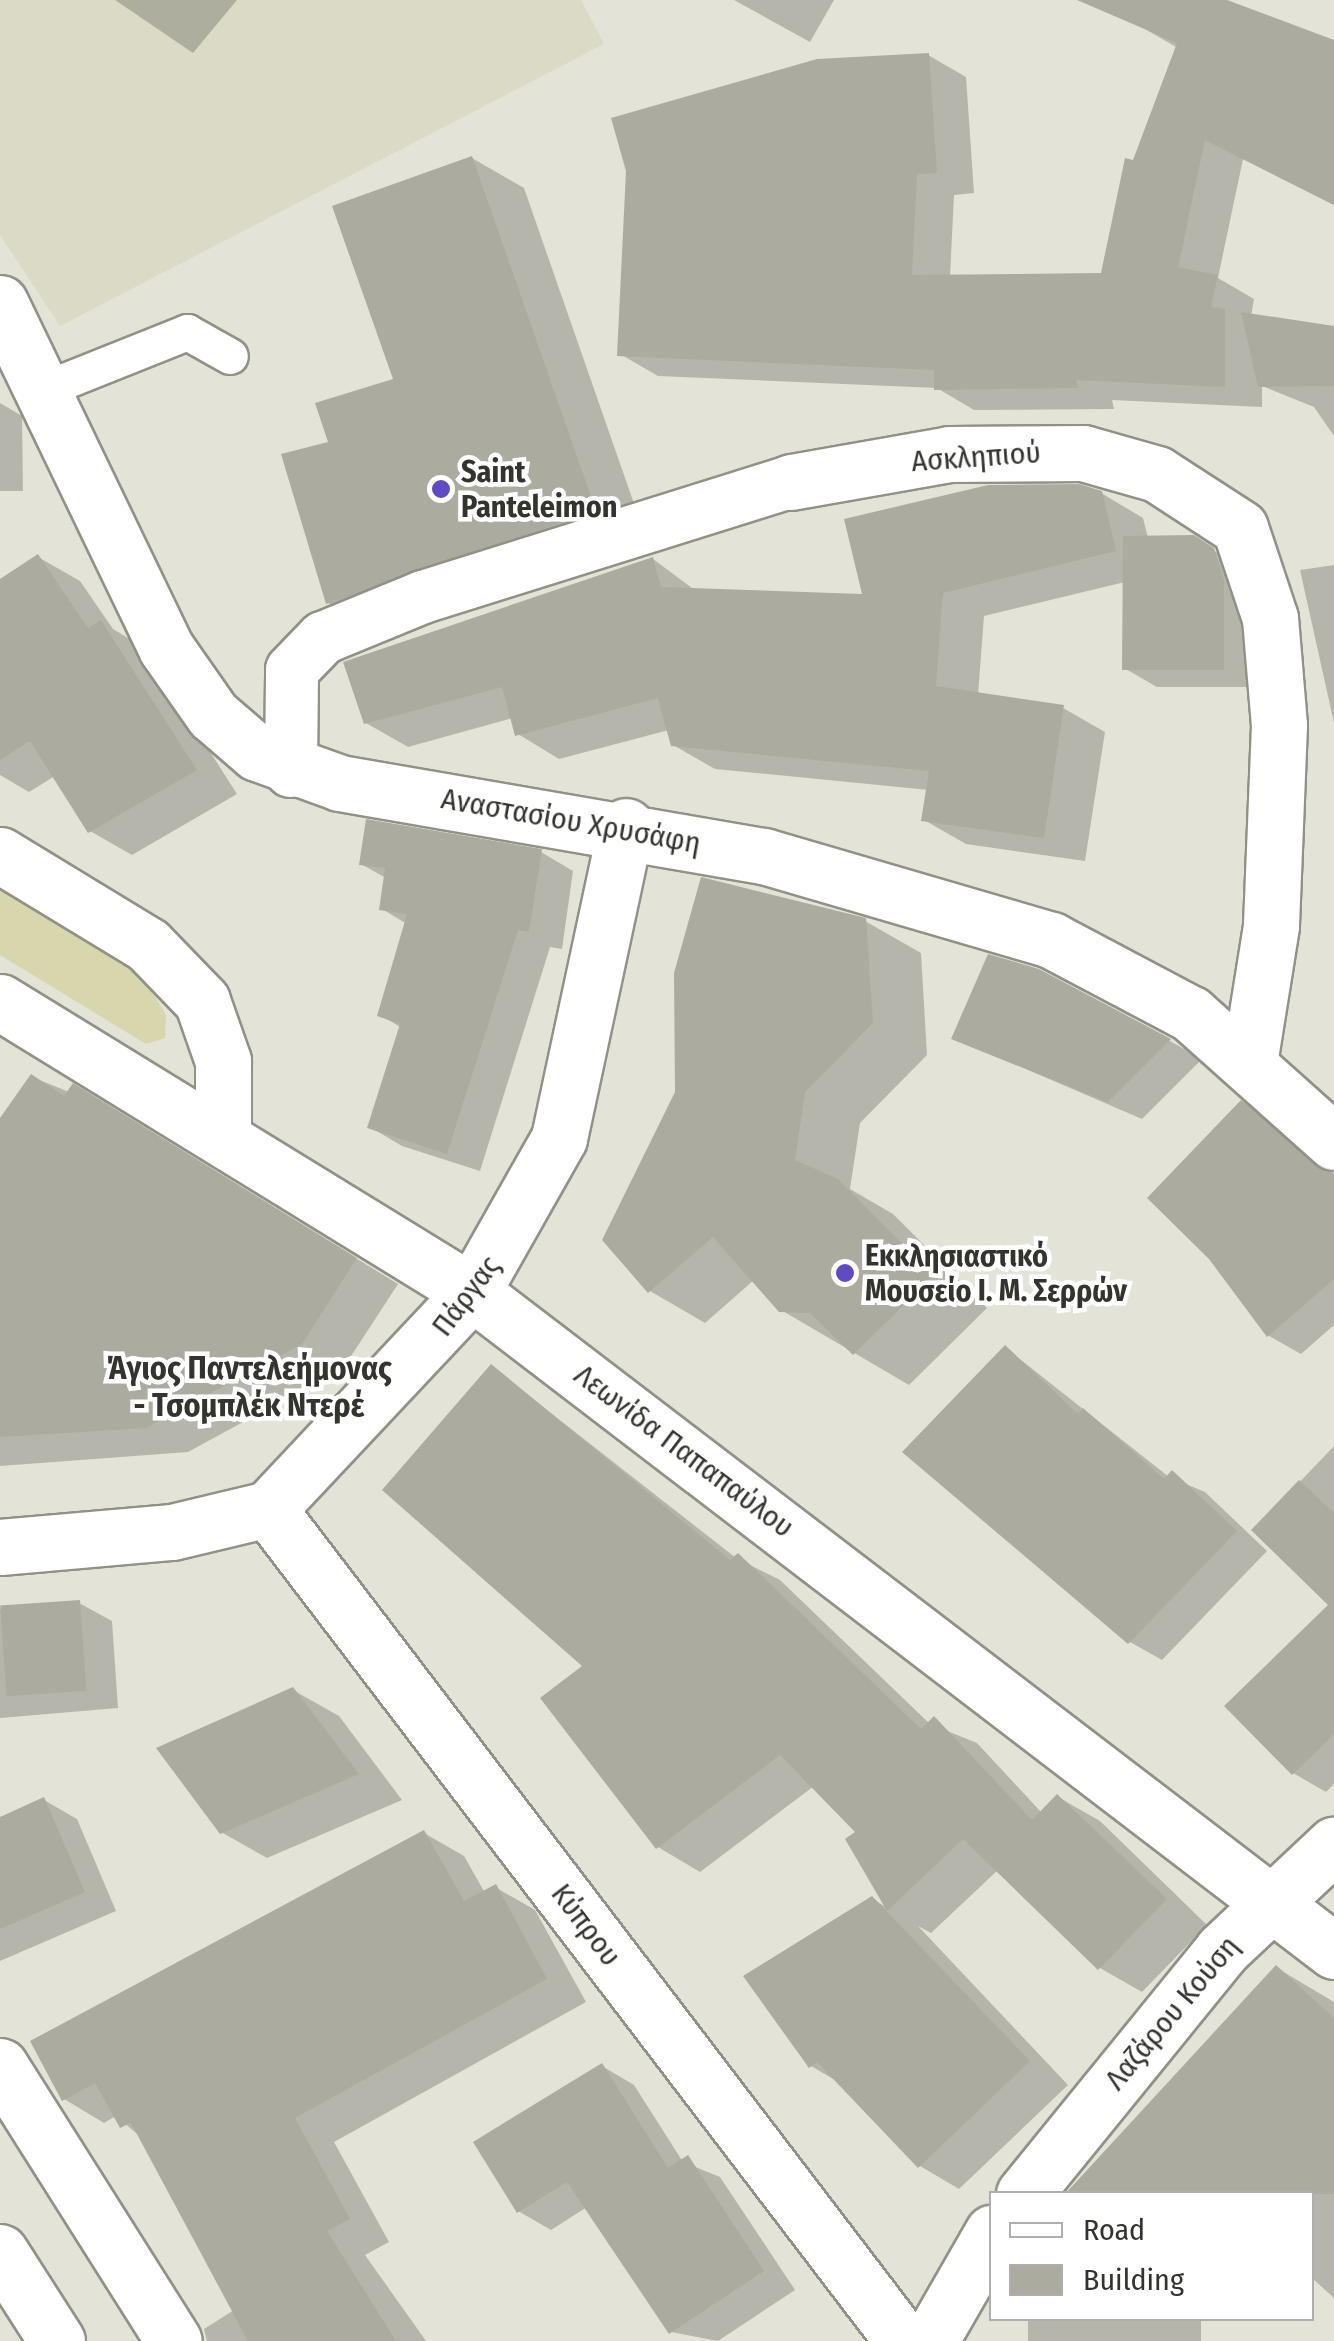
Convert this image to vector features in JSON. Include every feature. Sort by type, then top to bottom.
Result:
[{"type":"street","name":"Αναστασίου Χρυσάφη","points":[[0,303],[47,388],[174,661],[232,734],[290,770],[626,826],[856,880],[1086,954],[1160,993],[1250,1063],[1334,1142]]},
{"type":"street","name":"Ασκληπιού","points":[[290,770],[292,670],[322,638],[424,596],[791,482],[963,452],[1083,453],[1157,474],[1240,528],[1270,618],[1279,725],[1270,926],[1250,1063]]},
{"type":"street","name":"Πάργας","points":[[268,1508],[472,1292],[559,1138],[626,826]]},
{"type":"street","points":[[0,855],[148,945],[202,1001],[223,1060],[222,1136]]},
{"type":"street","name":"Λεωνίδα Παπαπαύλου","points":[[0,1002],[472,1292],[1334,1951]]},
{"type":"street","points":[[0,1547],[172,1532],[268,1508]]},
{"type":"street","name":"Κύπρου","points":[[268,1508],[903,2341]]},
{"type":"street","name":"Λαζάρου Κούση","points":[[1026,2191],[1267,1900],[1334,1845]]},
{"type":"street","points":[[0,2066],[174,2341]]},
{"type":"street","points":[[930,2341],[989,2239]]},
{"type":"street","points":[[0,2252],[56,2341]]},
{"type":"lane","points":[[47,388],[187,332],[230,356]]},
{"type":"shaded area","points":[[0,0],[581,0],[604,44],[60,326],[0,235]]},
{"type":"green space","points":[[0,888],[143,977],[166,1015],[165,1038],[146,1044],[0,955]]},
{"type":"building","points":[[1077,0],[1227,0],[1334,40],[1334,205],[1205,140],[1178,267],[1218,275],[1211,307],[1225,309],[1225,387],[1076,380],[1078,388],[934,390],[934,370],[617,356],[626,171],[611,118],[817,59],[929,53],[937,173],[917,174],[912,275],[1101,273],[1125,158],[1133,160],[1177,43]]},
{"type":"building","points":[[472,156],[596,511],[326,604],[281,454],[328,442],[315,403],[393,379],[332,206]]},
{"type":"building","points":[[1241,312],[1334,326],[1334,386],[1258,387]]},
{"type":"building","points":[[1079,484],[1102,491],[1116,551],[943,593],[936,686],[1064,705],[1044,838],[921,821],[929,771],[671,746],[658,698],[515,736],[502,687],[364,724],[343,662],[653,557],[661,587],[862,594],[844,519],[988,485]]},
{"type":"building","points":[[1194,535],[1214,548],[1224,580],[1224,670],[1122,670],[1123,536]]},
{"type":"building","points":[[38,554],[88,628],[101,620],[197,770],[88,833],[30,741],[0,760],[0,579]]},
{"type":"building","points":[[366,819],[542,849],[529,932],[518,930],[447,1154],[367,1128],[400,1024],[377,1016],[407,914],[379,910],[385,868],[359,865]]},
{"type":"building","points":[[701,877],[866,918],[873,1023],[805,1092],[795,1160],[838,1179],[934,1275],[853,1355],[810,1313],[779,1312],[713,1237],[648,1293],[602,1240],[675,1092],[674,973]]},
{"type":"building","points":[[988,954],[1039,969],[1171,1039],[1108,1102],[951,1039]]},
{"type":"building","points":[[31,1074],[64,1096],[73,1083],[357,1258],[302,1344],[146,1428],[0,1437],[0,1118]]},
{"type":"building","points":[[1241,1100],[1334,1174],[1334,1279],[1267,1337],[1209,1259],[1147,1198]]},
{"type":"building","points":[[1005,1345],[1078,1414],[1083,1408],[1164,1479],[1172,1470],[1237,1531],[1128,1644],[902,1452]]},
{"type":"building","points":[[491,1364],[730,1560],[738,1553],[921,1729],[934,1716],[1032,1820],[1057,1794],[1167,1899],[1098,1970],[963,1839],[887,1911],[845,1839],[855,1832],[780,1755],[656,1849],[540,1698],[582,1666],[382,1490]]},
{"type":"building","points":[[1299,1480],[1334,1513],[1334,1734],[1292,1775],[1224,1706],[1328,1605],[1251,1530]]},
{"type":"building","points":[[80,1600],[86,1691],[7,1696],[0,1606]]},
{"type":"building","points":[[293,1687],[359,1774],[220,1834],[156,1748]]},
{"type":"building","points":[[44,1797],[85,1892],[0,1929],[0,1817]]},
{"type":"building","points":[[424,1830],[464,1901],[496,1884],[547,1979],[295,2118],[350,2219],[327,2231],[396,2341],[248,2341],[131,2123],[120,2128],[95,2083],[62,2101],[30,2041]]},
{"type":"building","points":[[872,1896],[1030,2061],[918,2168],[817,2062],[809,2068],[743,1976]]},
{"type":"building","points":[[1276,1965],[1334,2018],[1334,2194],[1068,2191]]},
{"type":"building","points":[[602,2063],[668,2168],[688,2155],[764,2271],[669,2334],[567,2182],[517,2213],[473,2142]]},
{"type":"place","name":"Saint Panteleimon","points":[[441,489]]},
{"type":"place","name":"Εκκλησιαστικό Μουσείο Ι. Μ. Σερρών","points":[[845,1273]]},
{"type":"district","name":"Άγιος Παντελεήμονας - Τσομπλέκ Ντερέ","points":[[249,1388]]}]
